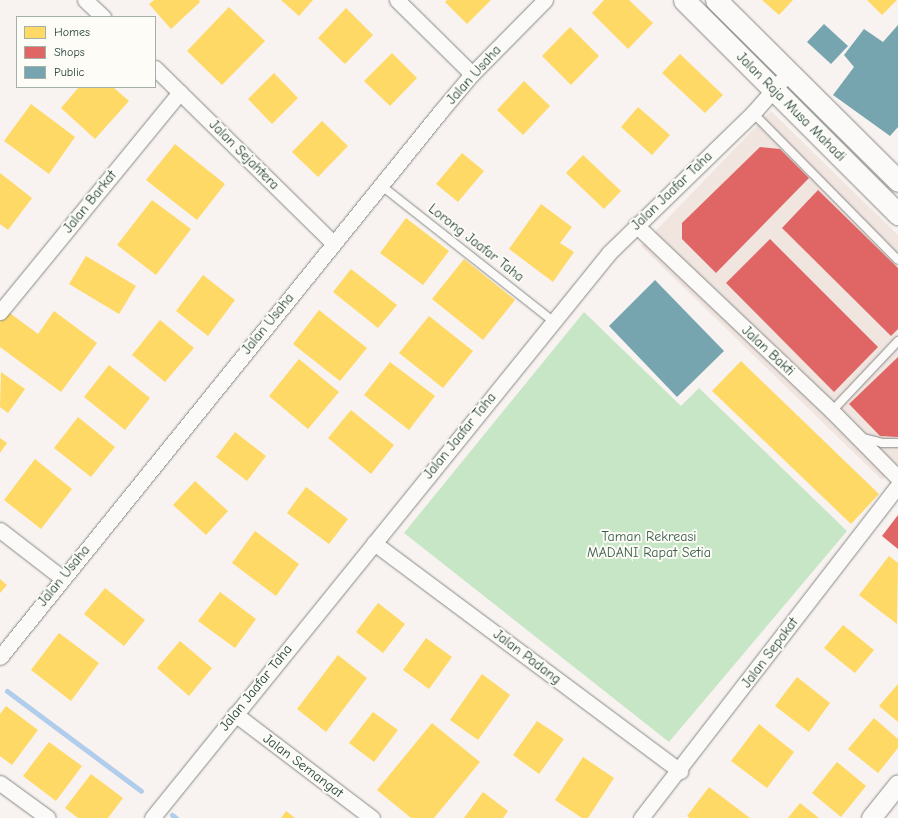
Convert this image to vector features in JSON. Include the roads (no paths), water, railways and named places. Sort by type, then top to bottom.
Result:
[{"type":"main road","name":"Jalan Raja Musa Mahadi","points":[[684,0],[898,214]]},
{"type":"main road","name":"Jalan Raja Musa Mahadi","points":[[716,0],[789,72],[895,172]]},
{"type":"street","points":[[85,0],[102,16]]},
{"type":"street","points":[[397,0],[472,74]]},
{"type":"street","name":"Jalan Usaha","points":[[0,657],[62,578],[333,243],[382,186],[472,74],[545,0]]},
{"type":"street","name":"Jalan Sejahtera","points":[[156,69],[333,243]]},
{"type":"street","name":"Jalan Jaafar Taha","points":[[152,818],[234,714],[609,253],[753,112],[789,72]]},
{"type":"street","name":"Jalan Barkat","points":[[0,312],[180,92]]},
{"type":"street","name":"Jalan Bakti","points":[[636,225],[832,411],[898,478]]},
{"type":"street","name":"Jalan Sepakat","points":[[641,818],[680,771],[898,486]]},
{"type":"street","points":[[0,530],[62,578]]},
{"type":"street","name":"Jalan Padang","points":[[374,542],[680,771]]},
{"type":"street","name":"Jalan Semangat","points":[[234,714],[372,818]]},
{"type":"street","points":[[0,783],[48,818]]},
{"type":"street","points":[[872,818],[898,784]]},
{"type":"lane","points":[[753,112],[898,260]]},
{"type":"lane","name":"Lorong Jaafar Taha","points":[[382,186],[553,321]]},
{"type":"lane","points":[[832,411],[898,342]]},
{"type":"lane","points":[[856,435],[882,443],[898,443]]},
{"type":"waterway","points":[[7,691],[141,791]]},
{"type":"waterway","points":[[172,815],[176,818]]},
{"type":"park label","name":"Taman Rekreasi MADANI Rapat Setia","points":[[649,546]]}]
